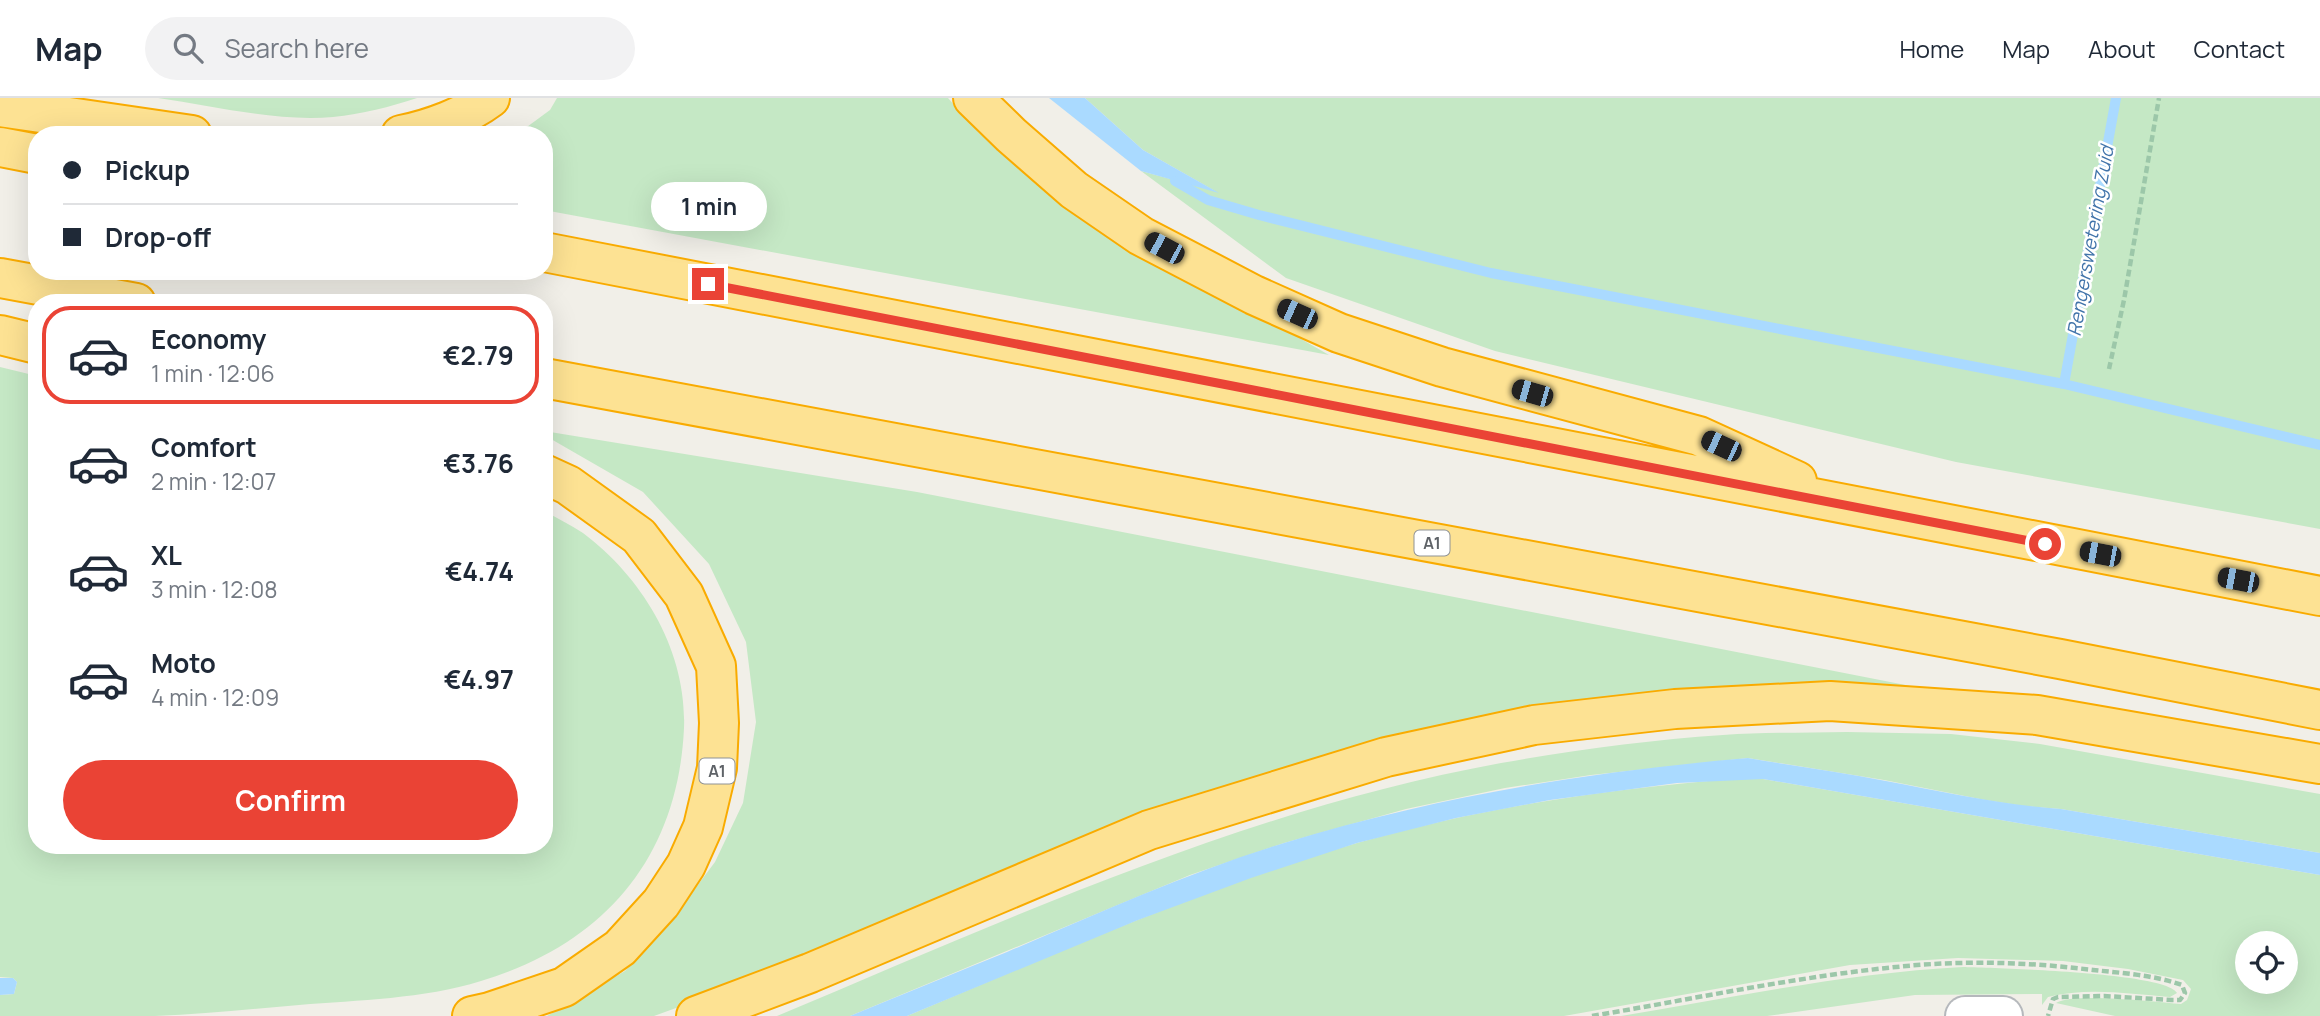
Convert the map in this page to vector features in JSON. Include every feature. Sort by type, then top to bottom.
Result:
[{"type":"highway","points":[[430,126],[478,107],[490,98]]},
{"type":"highway","points":[[973,98],[1074,190],[1142,236],[1254,295],[1339,333],[1442,368],[1699,436],[1853,507]]},
{"type":"highway","points":[[0,107],[130,126]]},
{"type":"highway","points":[[0,147],[28,152]]},
{"type":"highway","points":[[553,253],[2320,596]]},
{"type":"highway","points":[[0,278],[87,294]]},
{"type":"highway","points":[[0,335],[28,342]]},
{"type":"highway","name":"A1","points":[[553,380],[2060,659],[2320,710]]},
{"type":"highway","name":"A1","points":[[472,1016],[564,987],[620,948],[661,903],[686,864],[703,827],[717,768],[719,723],[716,666],[684,595],[639,536],[568,485],[553,478]]},
{"type":"highway","points":[[696,1016],[810,973],[1149,830],[1386,757],[1534,725],[1675,709],[1830,701],[2037,715],[2320,764]]},
{"type":"street","points":[[1965,1016],[2003,1016]]},
{"type":"path","points":[[2109,369],[2159,98]]},
{"type":"path","points":[[1592,1016],[1844,974],[1974,962],[2049,965],[2143,976],[2182,985],[2185,993],[2180,1000],[2104,996],[2058,997],[2050,1003],[2048,1016]]},
{"type":"green space","points":[[158,98],[417,98],[365,112],[311,118],[268,115]]},
{"type":"green space","points":[[557,98],[948,98],[979,133],[1103,226],[1329,355],[553,212],[553,126],[528,126],[550,110]]},
{"type":"green space","points":[[1085,98],[2320,98],[2320,529],[1956,462],[1495,351],[1286,278],[1141,171],[1215,191],[1143,150]]},
{"type":"green space","points":[[0,367],[28,374],[28,854],[553,854],[553,516],[583,533],[605,551],[625,572],[657,618],[678,671],[683,699],[684,728],[679,775],[667,817],[650,855],[626,889],[598,919],[564,944],[525,965],[481,981],[437,992],[173,1015],[0,1016],[0,995],[14,994],[17,982],[13,978],[0,977]]},
{"type":"green space","points":[[553,432],[917,492],[1931,690],[1412,740],[654,1016],[547,1016],[625,971],[670,922],[715,862],[743,803],[756,722],[746,642],[709,564],[643,492],[553,440]]},
{"type":"green space","points":[[1738,734],[1951,734],[2040,744],[2320,794],[2320,853],[2061,809],[1985,800],[1748,758],[1591,775],[1505,788],[1406,809],[1284,843],[1190,875],[850,1016],[777,1016],[954,941],[1133,870],[1314,808],[1407,783],[1501,763],[1639,743]]},
{"type":"green space","points":[[1763,779],[2320,875],[2320,1016],[2115,1016],[2056,1003],[2079,998],[2097,998],[2181,1004],[2187,1000],[2191,989],[2183,980],[2128,969],[2063,961],[1958,958],[1850,965],[1564,1016],[907,1016],[1186,901],[1299,861],[1449,820],[1590,794],[1684,783]]},
{"type":"green space","points":[[1963,967],[2113,976],[2144,980],[2166,986],[2177,993],[2170,997],[2078,992],[2048,997],[2042,1005],[2042,994],[1915,995],[1767,1016],[1621,1016],[1834,980]]},
{"type":"water","points":[[1049,98],[1085,98],[1143,150],[1219,193],[1141,171]]},
{"type":"water","points":[[1748,758],[2320,853],[2320,875],[1763,779],[1677,783],[1550,800],[1456,818],[1357,843],[1251,878],[1138,920],[907,1016],[850,1016],[1179,880],[1249,854],[1342,826],[1514,788],[1629,771]]},
{"type":"water","points":[[0,978],[13,978],[17,982],[14,994],[0,995]]},
{"type":"waterway","name":"Rengerswetering Zuid","points":[[2064,384],[2116,98]]},
{"type":"waterway","points":[[1175,181],[1208,200],[1259,215],[1491,273],[2064,384],[2320,445]]},
{"type":"route","points":[[708,284],[2045,544]]}]
